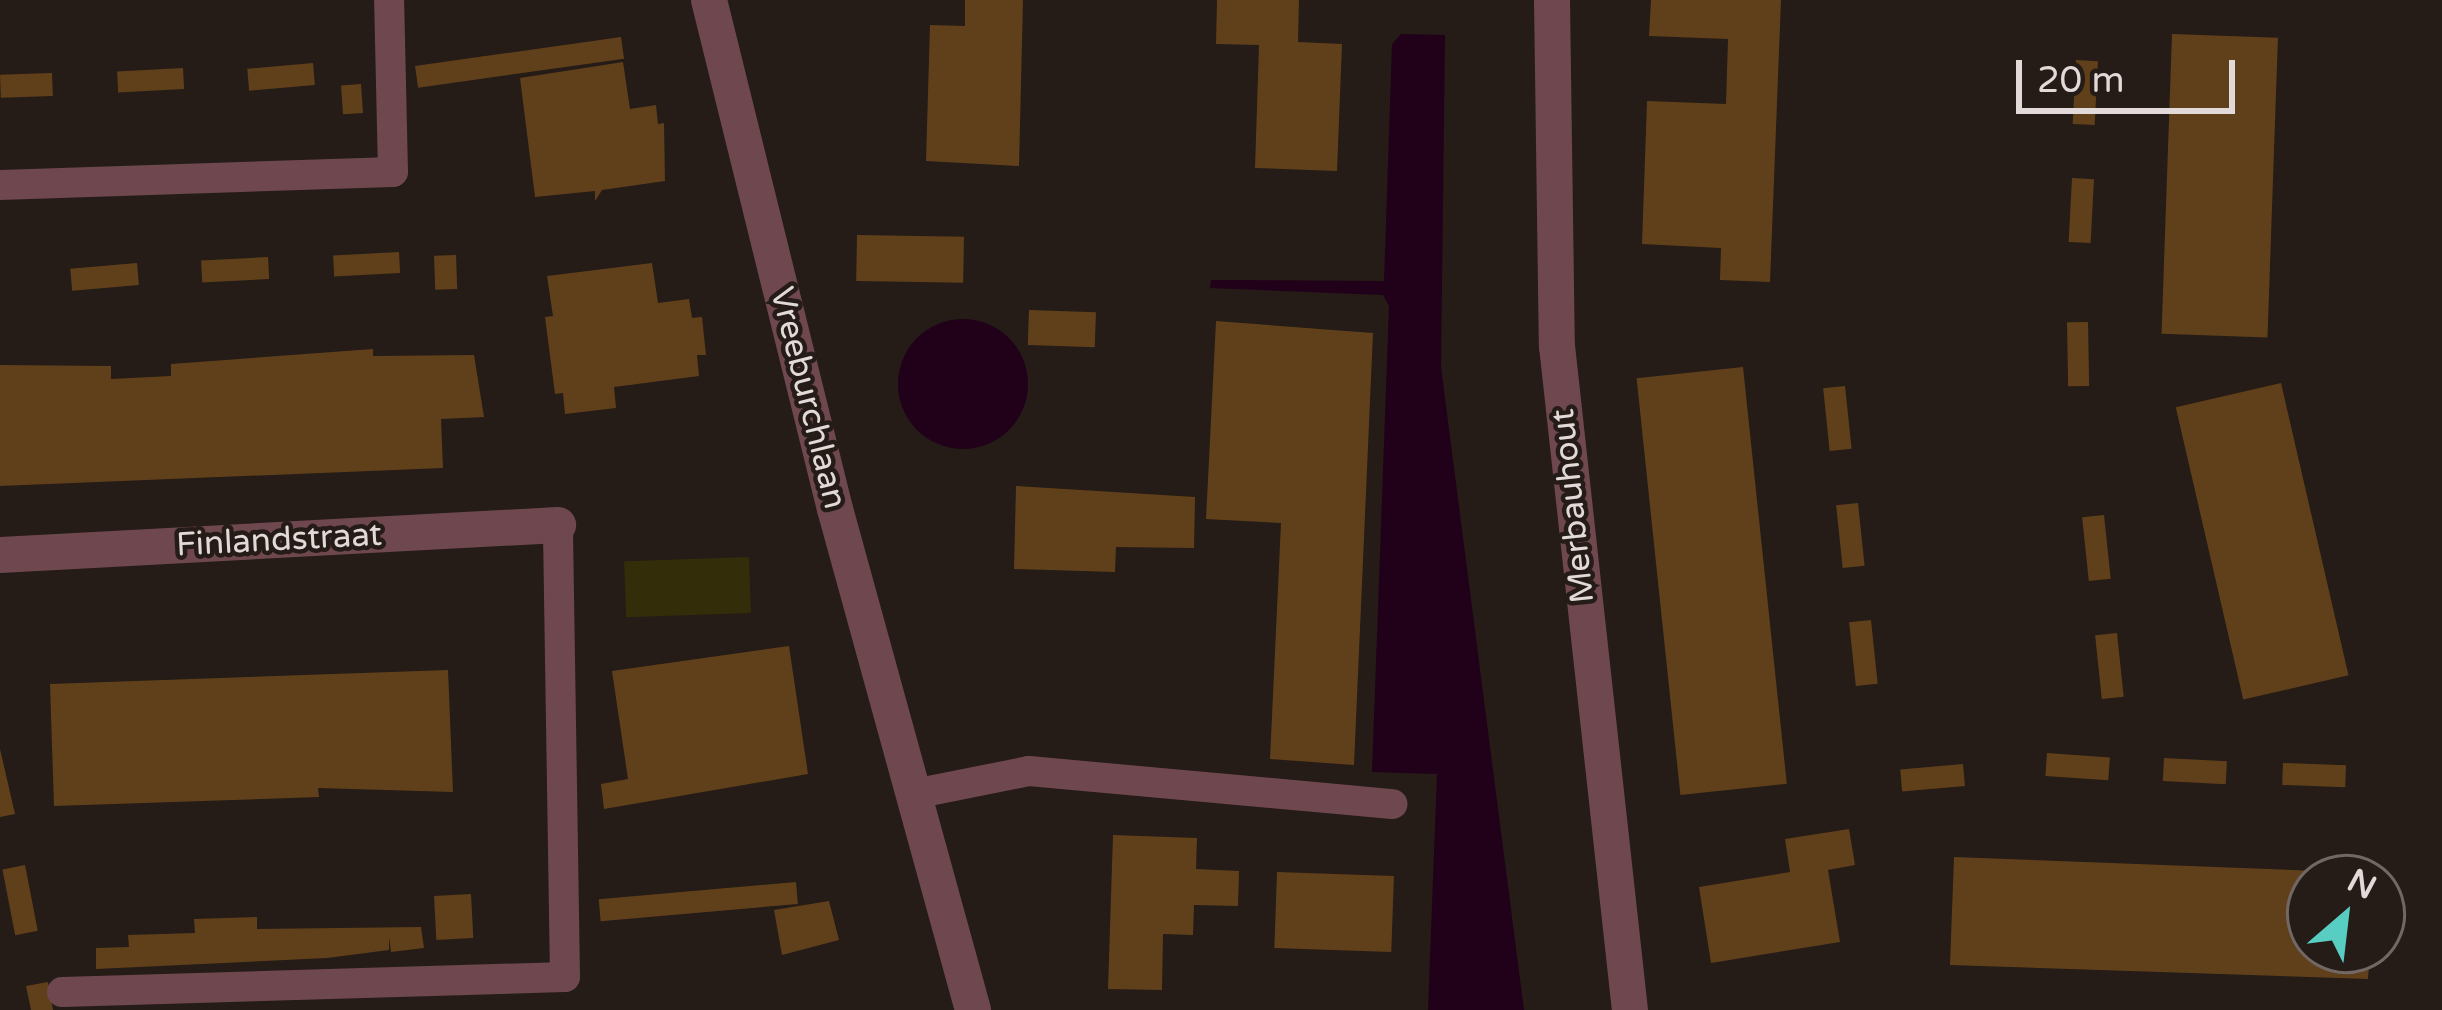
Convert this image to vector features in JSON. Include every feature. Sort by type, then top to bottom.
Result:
[{"type":"street","name":"Vreeburchlaan","points":[[709,0],[835,509],[919,793],[973,1010]]},
{"type":"street","name":"Merbauhout","points":[[1552,0],[1557,346],[1630,1010]]},
{"type":"street","name":"Finlandstraat","points":[[0,555],[558,525]]},
{"type":"lane","points":[[0,185],[393,172],[388,0]]},
{"type":"lane","points":[[62,992],[565,977],[558,525]]},
{"type":"lane","points":[[919,793],[1029,770],[1393,804]]},
{"type":"shaded area","points":[[1401,34],[1445,35],[1441,367],[1524,1010],[1428,1010],[1437,774],[1372,772],[1389,306],[1383,295],[1210,288],[1211,280],[1384,281],[1392,44]]},
{"type":"shaded area","points":[[963,319],[988,324],[1009,338],[1023,359],[1028,384],[1023,409],[1009,430],[988,444],[963,449],[938,444],[917,430],[903,409],[898,384],[903,359],[917,338],[938,324]]},
{"type":"shaded area","points":[[749,557],[751,613],[626,617],[624,561]]},
{"type":"building","points":[[965,0],[1023,0],[1019,166],[926,161],[930,25],[965,26]]},
{"type":"building","points":[[1217,0],[1299,0],[1298,42],[1342,44],[1337,171],[1255,168],[1259,45],[1216,44]]},
{"type":"building","points":[[1651,0],[1781,0],[1770,282],[1720,280],[1721,248],[1642,244],[1647,101],[1726,104],[1728,39],[1649,36]]},
{"type":"building","points":[[2172,34],[2278,38],[2267,338],[2162,334]]},
{"type":"building","points":[[621,37],[624,59],[418,88],[415,66]]},
{"type":"building","points":[[2076,60],[2098,61],[2095,125],[2073,124]]},
{"type":"building","points":[[623,62],[630,109],[656,105],[658,124],[664,123],[665,181],[602,190],[595,201],[595,191],[535,197],[520,78]]},
{"type":"building","points":[[313,63],[315,85],[249,91],[247,69]]},
{"type":"building","points":[[183,68],[184,89],[118,92],[117,71]]},
{"type":"building","points":[[52,73],[53,96],[1,98],[0,75]]},
{"type":"building","points":[[361,84],[363,113],[343,114],[341,85]]},
{"type":"building","points":[[2072,178],[2094,179],[2091,243],[2069,242]]},
{"type":"building","points":[[857,235],[964,237],[963,283],[856,281]]},
{"type":"building","points":[[399,252],[400,273],[334,276],[333,255]]},
{"type":"building","points":[[456,255],[457,289],[435,290],[434,256]]},
{"type":"building","points":[[268,257],[269,279],[202,282],[201,261]]},
{"type":"building","points":[[137,263],[139,285],[72,291],[70,269]]},
{"type":"building","points":[[652,263],[658,303],[689,299],[692,318],[702,317],[706,355],[697,355],[699,376],[614,387],[616,408],[565,414],[563,393],[555,394],[545,317],[553,316],[547,276]]},
{"type":"building","points":[[1029,310],[1096,312],[1095,347],[1028,345]]},
{"type":"building","points":[[1216,321],[1373,333],[1354,765],[1270,759],[1281,523],[1206,519]]},
{"type":"building","points":[[2067,322],[2088,322],[2089,386],[2068,386]]},
{"type":"building","points":[[373,349],[373,356],[474,355],[484,417],[441,419],[443,468],[0,486],[0,365],[111,366],[111,379],[171,376],[171,364]]},
{"type":"building","points":[[1743,367],[1787,784],[1680,795],[1637,378]]},
{"type":"building","points":[[2281,383],[2348,675],[2243,700],[2176,407]]},
{"type":"building","points":[[1845,386],[1852,449],[1830,451],[1823,388]]},
{"type":"building","points":[[1016,486],[1195,497],[1194,548],[1116,547],[1115,572],[1014,569]]},
{"type":"building","points":[[1858,503],[1865,566],[1843,568],[1836,505]]},
{"type":"building","points":[[2104,515],[2111,579],[2089,581],[2082,517]]},
{"type":"building","points":[[1871,620],[1878,684],[1856,686],[1849,622]]},
{"type":"building","points":[[2117,633],[2124,697],[2102,699],[2095,635]]},
{"type":"building","points":[[789,646],[808,774],[604,809],[601,784],[628,779],[612,671]]},
{"type":"building","points":[[448,670],[453,792],[318,788],[319,797],[54,806],[50,684]]},
{"type":"building","points":[[0,749],[15,814],[0,817]]},
{"type":"building","points":[[2047,753],[2110,757],[2108,780],[2045,776]]},
{"type":"building","points":[[2164,758],[2227,761],[2226,784],[2163,781]]},
{"type":"building","points":[[2283,763],[2346,765],[2345,787],[2282,785]]},
{"type":"building","points":[[1963,764],[1965,786],[1902,791],[1900,769]]},
{"type":"building","points":[[1849,829],[1855,865],[1828,870],[1840,942],[1711,963],[1699,887],[1790,872],[1785,839]]},
{"type":"building","points":[[1113,835],[1197,838],[1196,869],[1239,871],[1238,906],[1194,905],[1193,935],[1163,934],[1162,990],[1108,989]]},
{"type":"building","points":[[1954,857],[2286,870],[2286,974],[2368,974],[2368,979],[1950,965]]},
{"type":"building","points":[[25,865],[38,931],[15,935],[2,869]]},
{"type":"building","points":[[1277,872],[1394,876],[1391,952],[1274,948]]},
{"type":"building","points":[[796,882],[798,904],[601,921],[599,899]]},
{"type":"building","points":[[471,894],[473,938],[436,940],[434,896]]},
{"type":"building","points":[[829,901],[839,940],[782,955],[774,910]]},
{"type":"building","points":[[257,917],[257,929],[421,927],[424,948],[391,952],[389,937],[389,950],[327,958],[96,969],[96,948],[129,947],[128,935],[195,933],[194,919]]},
{"type":"building","points":[[48,982],[53,1010],[31,1010],[26,986]]}]
